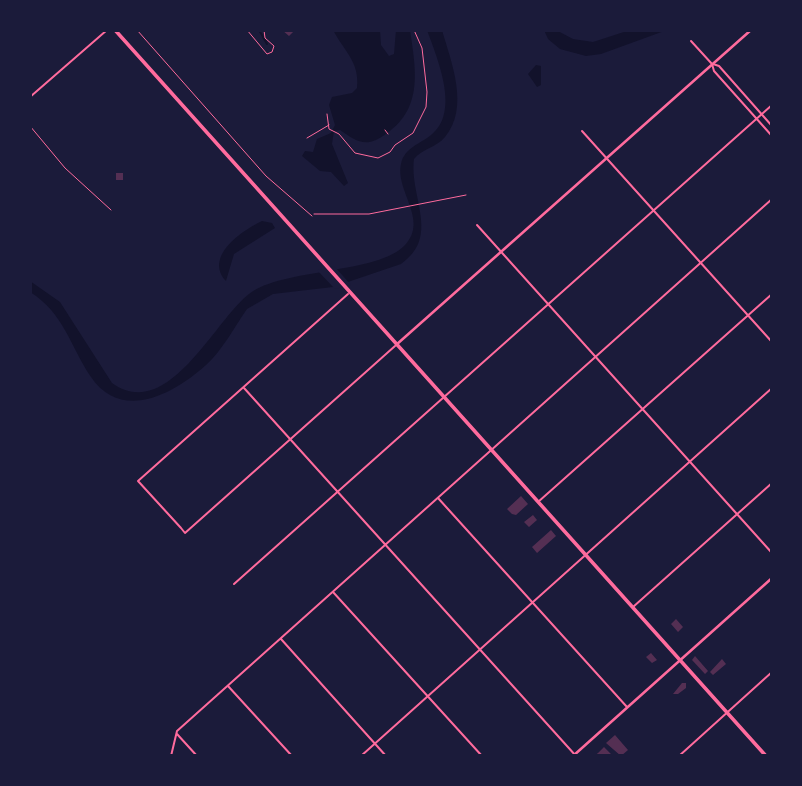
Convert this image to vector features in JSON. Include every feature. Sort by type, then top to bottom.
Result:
[{"type":"main road","points":[[115,30],[766,756]]},
{"type":"street","points":[[30,97],[107,30]]},
{"type":"street","points":[[349,293],[138,481],[185,533],[751,30]]},
{"type":"street","points":[[691,41],[772,136]]},
{"type":"street","points":[[712,64],[719,66],[772,126]]},
{"type":"street","points":[[234,584],[772,105]]},
{"type":"street","points":[[582,131],[772,342]]},
{"type":"street","points":[[171,756],[176,733],[772,199]]},
{"type":"street","points":[[477,225],[772,553]]},
{"type":"street","points":[[538,503],[772,294]]},
{"type":"street","points":[[243,387],[574,756],[772,578]]},
{"type":"street","points":[[361,756],[772,388]]},
{"type":"street","points":[[632,608],[772,483]]},
{"type":"street","points":[[438,497],[628,708]]},
{"type":"street","points":[[332,591],[482,756]]},
{"type":"street","points":[[280,638],[386,756]]},
{"type":"street","points":[[679,756],[772,673]]},
{"type":"street","points":[[228,685],[292,756]]},
{"type":"street","points":[[176,733],[197,756]]},
{"type":"lane","points":[[137,30],[266,176],[291,201],[312,215],[369,214],[466,195]]},
{"type":"path","points":[[247,30],[255,34],[264,52],[270,53],[274,46],[265,38],[264,30]]},
{"type":"path","points":[[327,114],[331,130],[355,153],[378,158],[413,133],[424,114],[427,92],[422,48],[414,30]]},
{"type":"path","points":[[307,138],[330,125]]},
{"type":"path","points":[[30,126],[65,168],[111,210]]},
{"type":"path","points":[[385,130],[387,134]]},
{"type":"shaded area","points":[[333,30],[380,30],[381,45],[389,56],[394,54],[396,30],[410,30],[414,60],[411,102],[396,126],[371,142],[361,142],[340,130],[334,131],[332,144],[348,183],[344,186],[331,172],[320,171],[302,156],[305,151],[313,152],[317,139],[331,133],[335,125],[329,105],[332,97],[352,93],[357,88],[354,64]]},
{"type":"shaded area","points":[[427,30],[442,30],[453,70],[457,98],[452,125],[445,137],[414,159],[421,228],[413,253],[401,264],[333,287],[273,294],[247,309],[223,346],[206,365],[164,393],[133,401],[104,391],[91,377],[59,320],[42,300],[30,292],[30,281],[60,302],[112,383],[133,392],[152,390],[171,380],[205,345],[235,307],[249,294],[264,286],[284,279],[374,261],[392,254],[405,245],[414,226],[402,185],[401,164],[409,150],[431,135],[440,125],[444,113],[446,99],[441,69]]},
{"type":"shaded area","points":[[544,30],[556,30],[573,39],[593,42],[630,30],[667,30],[601,54],[586,56],[560,49],[548,39]]},
{"type":"shaded area","points":[[536,65],[541,66],[541,85],[537,87],[528,74]]},
{"type":"shaded area","points":[[262,221],[272,223],[275,228],[234,254],[226,281],[220,272],[222,254],[244,231]]},
{"type":"pier","points":[[334,266],[351,285],[335,289],[317,270]]},
{"type":"building","points":[[282,30],[295,30],[289,36]]},
{"type":"building","points":[[116,173],[123,173],[123,180],[116,180]]},
{"type":"building","points":[[521,496],[528,504],[516,515],[512,514],[507,509]]},
{"type":"building","points":[[533,515],[537,520],[529,527],[524,522]]},
{"type":"building","points":[[551,530],[556,536],[537,553],[532,547]]},
{"type":"building","points":[[676,619],[683,627],[678,632],[671,624]]},
{"type":"building","points":[[651,653],[657,660],[652,663],[646,657]]},
{"type":"building","points":[[695,656],[708,671],[705,674],[692,660]]},
{"type":"building","points":[[722,659],[726,664],[713,675],[710,672]]},
{"type":"building","points":[[682,683],[686,683],[686,688],[673,694]]},
{"type":"building","points":[[615,735],[628,750],[621,756],[606,743]]},
{"type":"building","points":[[604,747],[613,756],[594,756],[598,753]]},
{"type":"waterway","points":[[259,30],[267,44]]}]
